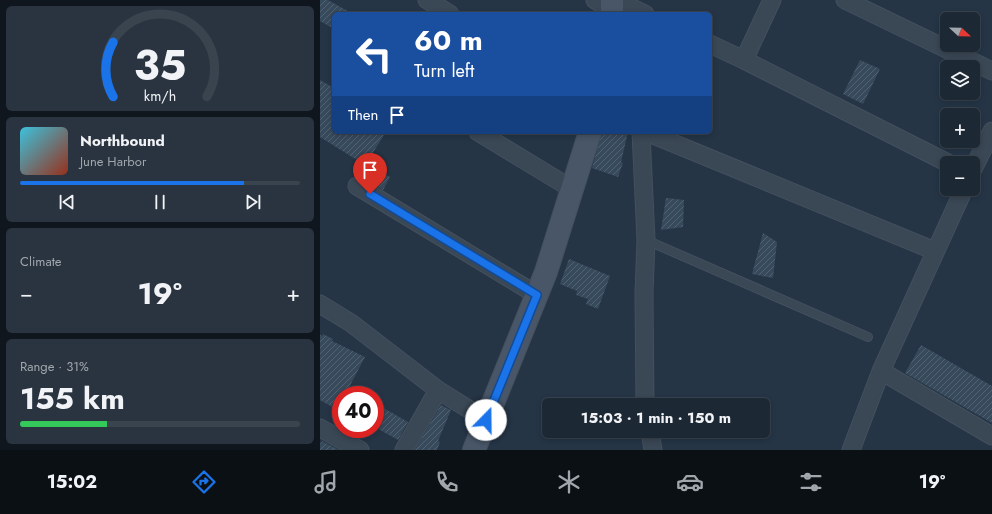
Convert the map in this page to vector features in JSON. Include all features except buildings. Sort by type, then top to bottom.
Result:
[{"type":"street","points":[[427,0],[447,12]]},
{"type":"street","points":[[744,60],[772,0]]},
{"type":"street","points":[[845,0],[992,70]]},
{"type":"street","points":[[609,5],[637,12]]},
{"type":"street","points":[[712,45],[940,159]]},
{"type":"street","points":[[980,156],[992,132]]},
{"type":"street","points":[[481,134],[572,189]]},
{"type":"street","points":[[474,450],[546,272],[589,134]]},
{"type":"street","points":[[641,134],[646,240],[644,293],[646,398]]},
{"type":"street","points":[[651,134],[935,251]]},
{"type":"street","points":[[357,186],[537,295]]},
{"type":"street","points":[[851,450],[881,371],[961,196]]},
{"type":"street","points":[[320,304],[351,323],[438,390],[486,420]]},
{"type":"street","points":[[881,371],[992,436]]},
{"type":"street","points":[[404,450],[438,390]]},
{"type":"street","points":[[320,428],[360,450]]},
{"type":"street","points":[[651,438],[653,450]]},
{"type":"lane","points":[[646,240],[868,338]]},
{"type":"route","points":[[370,194],[537,295],[486,420]]}]
